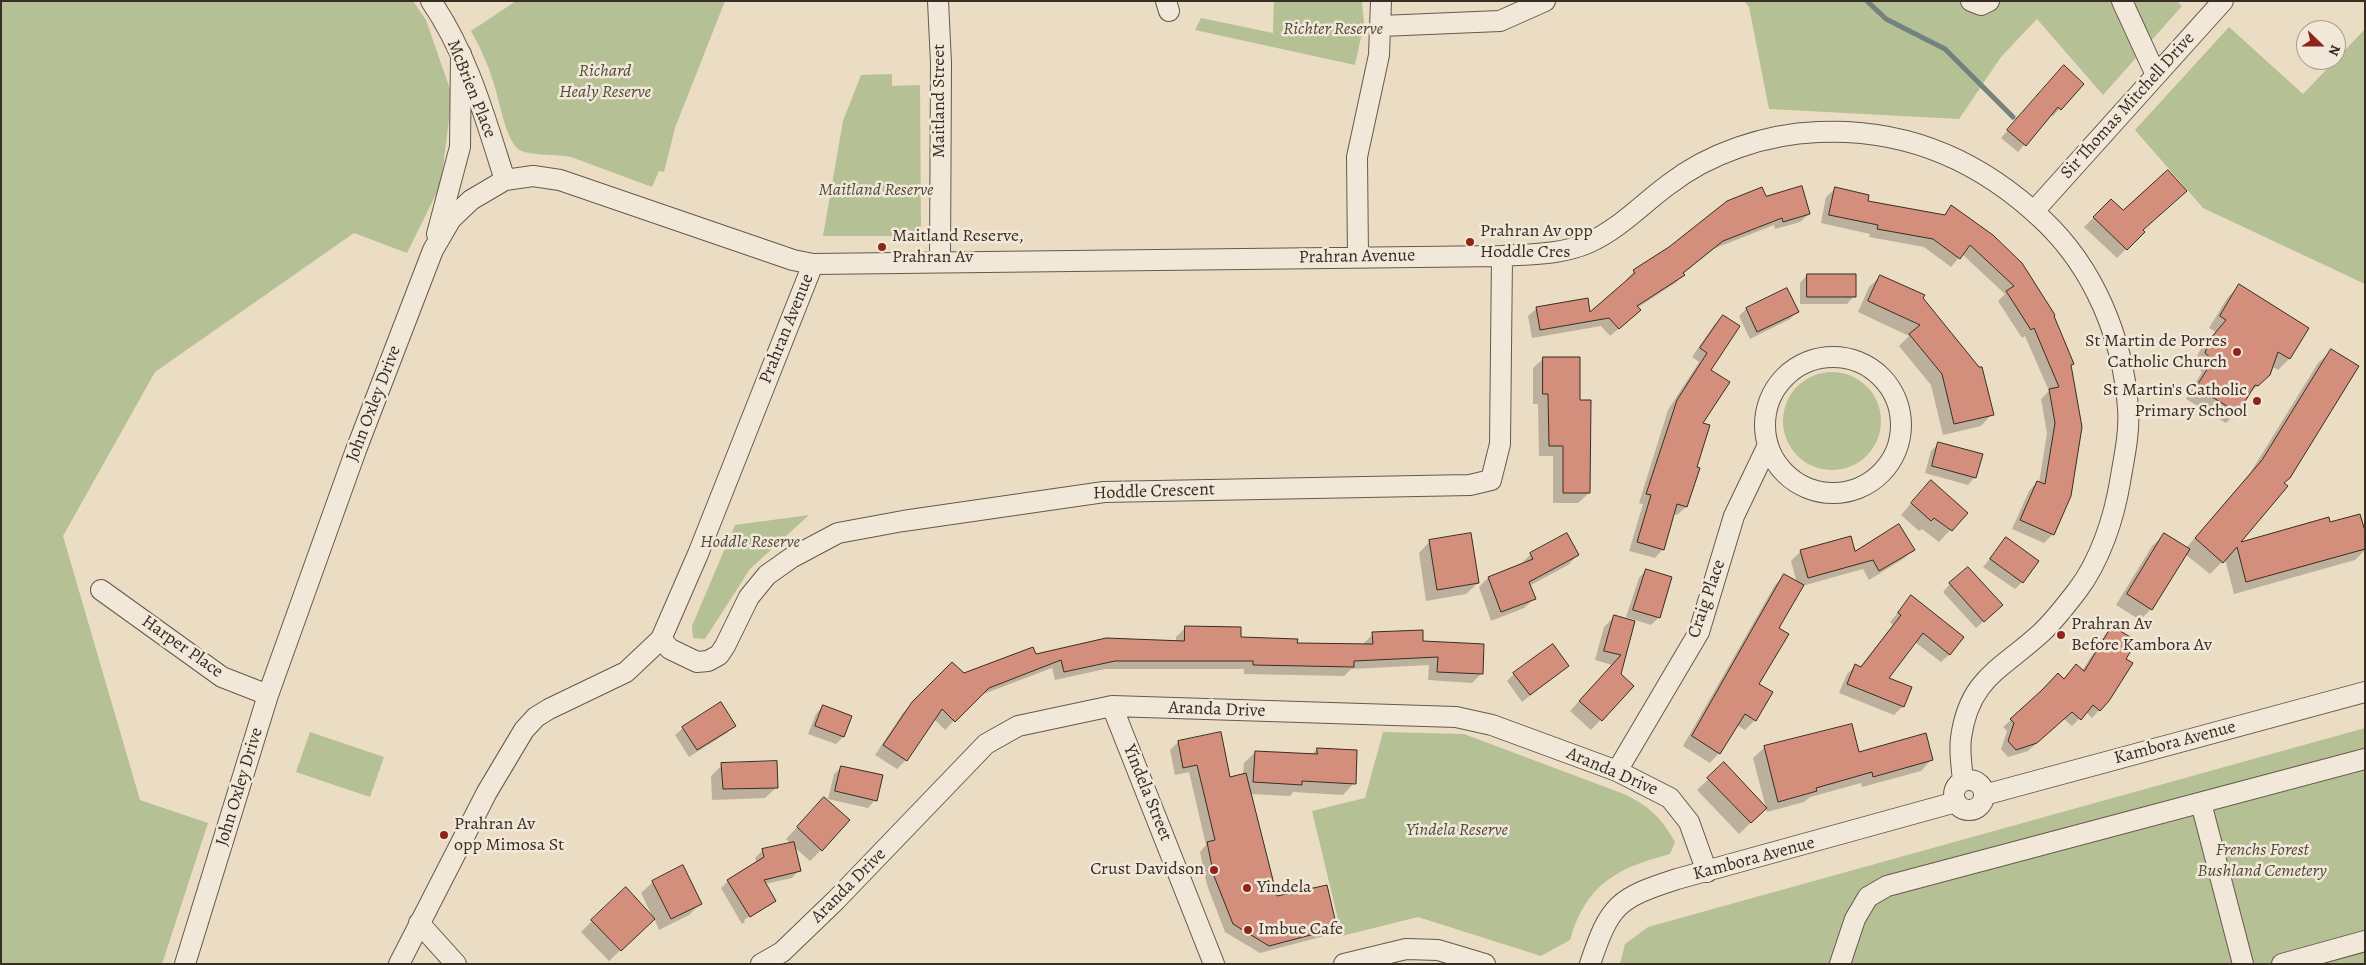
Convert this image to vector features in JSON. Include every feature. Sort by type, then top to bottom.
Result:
[{"type":"street","name":"McBrien Place","points":[[430,1],[461,54],[478,95],[505,180]]},
{"type":"street","name":"Maitland Street","points":[[938,1],[941,63],[940,261]]},
{"type":"street","points":[[1358,257],[1357,157],[1379,55],[1382,26],[1381,1]]},
{"type":"street","points":[[1382,26],[1500,22],[1545,1]]},
{"type":"street","points":[[1971,1],[1981,5],[1989,1]]},
{"type":"street","points":[[2122,1],[2137,30],[2144,52],[2156,74]]},
{"type":"street","name":"Sir Thomas Mitchell Drive","points":[[2034,211],[2223,1]]},
{"type":"street","points":[[433,250],[460,147],[461,54]]},
{"type":"street","name":"Prahran Avenue","points":[[398,964],[487,792],[524,730],[536,717],[549,708],[626,672],[661,640],[698,554],[813,264],[940,261],[1502,256],[1556,252],[1590,242],[1610,232],[1670,183],[1693,169],[1736,148],[1778,137],[1818,132],[1872,134],[1912,142],[1949,155],[1980,170],[2009,190],[2058,235],[2084,270],[2101,301],[2116,339],[2128,410],[2125,453],[2117,503],[2105,539],[2079,588],[2041,633],[2009,657],[1985,680],[1969,705],[1960,740],[1963,781]]},
{"type":"street","name":"John Oxley Drive","points":[[185,964],[268,695],[352,459],[433,250],[451,219],[471,200],[505,180],[533,176],[560,180],[793,260],[813,264]]},
{"type":"street","name":"Hoddle Crescent","points":[[661,640],[670,649],[697,662],[708,661],[719,654],[725,646],[749,597],[767,575],[791,558],[838,533],[1104,492],[1470,485],[1491,480],[1500,444],[1502,256]]},
{"type":"street","points":[[1821,357],[1844,357],[1866,364],[1884,379],[1895,397],[1901,419],[1899,441],[1890,461],[1876,478],[1856,489],[1835,493],[1813,490],[1793,481],[1778,465],[1768,445],[1764,422],[1769,400],[1781,380],[1799,365],[1821,357]]},
{"type":"street","name":"Craig Place","points":[[1617,771],[1699,632],[1734,516],[1768,445]]},
{"type":"street","name":"Harper Place","points":[[101,590],[222,677],[268,695]]},
{"type":"street","name":"Kambora Avenue","points":[[1984,795],[2365,692]]},
{"type":"street","name":"Aranda Drive","points":[[761,964],[782,952],[836,900],[986,744],[1018,726],[1112,706],[1456,718],[1492,725],[1617,771],[1670,798],[1689,822],[1708,872]]},
{"type":"street","name":"Yindela Street","points":[[1112,706],[1214,964]]},
{"type":"street","points":[[1840,964],[1855,919],[1868,897],[1887,886],[2365,759]]},
{"type":"street","points":[[1963,781],[1977,782],[1984,790],[1982,804],[1973,810],[1963,809],[1956,802],[1956,788],[1963,781]]},
{"type":"street","name":"Kambora Avenue","points":[[1590,964],[1606,921],[1623,902],[1648,889],[1956,802]]},
{"type":"street","points":[[2201,803],[2243,964]]},
{"type":"street","points":[[419,923],[456,964]]},
{"type":"street","points":[[2282,964],[2365,940]]},
{"type":"street","points":[[1344,964],[1406,949],[1438,950],[1485,964]]},
{"type":"green space","points":[[1,1],[413,1],[426,20],[452,95],[441,184],[407,253],[354,233],[155,372],[63,536],[140,800],[208,823],[162,964],[1,964]]},
{"type":"green space","name":"Richard Healy Reserve","points":[[516,1],[725,1],[675,128],[664,172],[659,171],[652,187],[571,157],[528,153],[518,149],[513,144],[506,127],[489,68],[471,31]]},
{"type":"green space","name":"Richter Reserve","points":[[1274,1],[1362,1],[1364,23],[1355,65],[1195,30],[1201,18],[1273,33]]},
{"type":"green space","points":[[1744,1],[2177,1],[2182,6],[2103,95],[2037,19],[2001,57],[1959,119],[1769,109],[1749,7]]},
{"type":"green space","points":[[2229,27],[2303,94],[2326,70],[2346,70],[2346,49],[2365,29],[2365,284],[2203,208],[2135,130]]},
{"type":"green space","name":"Maitland Reserve","points":[[892,74],[892,86],[920,85],[921,226],[909,236],[823,236],[843,121],[861,75]]},
{"type":"green space","points":[[1832,372],[1851,376],[1866,387],[1877,402],[1881,421],[1877,440],[1866,455],[1851,466],[1832,470],[1813,466],[1798,455],[1787,440],[1783,421],[1787,402],[1798,387],[1813,376]]},
{"type":"green space","name":"Hoddle Reserve","points":[[809,515],[750,569],[705,639],[693,638],[692,626],[735,525]]},
{"type":"green space","name":"Frenchs Forest Bushland Cemetery","points":[[2365,728],[2365,964],[1620,964],[1625,944],[1648,927]]},
{"type":"green space","points":[[310,732],[384,757],[370,797],[296,772]]},
{"type":"green space","name":"Yindela Reserve","points":[[1383,732],[1464,734],[1624,794],[1654,813],[1675,842],[1670,854],[1634,865],[1606,881],[1585,905],[1570,940],[1541,956],[1418,917],[1342,936],[1312,811],[1365,798]]},
{"type":"building","points":[[2064,65],[2084,84],[2061,110],[2058,107],[2026,146],[2007,130]]},
{"type":"building","points":[[2168,170],[2187,191],[2143,230],[2145,232],[2127,250],[2093,217],[2111,199],[2123,210]]},
{"type":"building","points":[[1802,186],[1810,214],[1783,222],[1782,218],[1723,241],[1683,273],[1685,275],[1637,306],[1641,310],[1619,329],[1609,318],[1540,330],[1536,307],[1588,298],[1590,312],[1635,273],[1633,270],[1669,247],[1727,201],[1762,187],[1766,196]]},
{"type":"building","points":[[1835,187],[1869,195],[1868,201],[1945,215],[1951,205],[1993,235],[2022,263],[2055,315],[2074,364],[2071,365],[2082,427],[2071,496],[2054,535],[2020,520],[2037,481],[2045,484],[2055,423],[2049,389],[2059,387],[2034,328],[2031,330],[2006,291],[2014,286],[1970,245],[1960,259],[1933,239],[1877,229],[1878,225],[1829,215]]},
{"type":"building","points":[[1807,274],[1856,274],[1856,297],[1807,297]]},
{"type":"building","points":[[1880,275],[1925,295],[1923,298],[1979,367],[1982,367],[1994,415],[1954,424],[1942,374],[1909,334],[1920,325],[1868,301]]},
{"type":"building","points":[[2239,284],[2309,328],[2290,359],[2278,352],[2270,375],[2258,386],[2255,385],[2238,413],[2196,387],[2213,360],[2205,353],[2210,339],[2226,320],[2220,316]]},
{"type":"building","points":[[1787,288],[1799,312],[1757,332],[1746,308]]},
{"type":"building","points":[[1723,315],[1740,326],[1711,370],[1730,382],[1703,423],[1710,425],[1697,467],[1700,468],[1687,507],[1677,504],[1664,550],[1637,542],[1651,495],[1646,494],[1677,400],[1707,353],[1700,348]]},
{"type":"building","points":[[2331,349],[2359,366],[2290,478],[2284,483],[2288,486],[2241,542],[2329,517],[2330,522],[2360,514],[2365,531],[2365,549],[2246,582],[2237,547],[2223,563],[2195,538],[2262,460]]},
{"type":"building","points":[[1543,357],[1580,357],[1580,400],[1591,400],[1590,493],[1563,493],[1563,446],[1549,446],[1548,394],[1543,394]]},
{"type":"building","points":[[1938,442],[1983,454],[1976,478],[1932,466]]},
{"type":"building","points":[[1931,480],[1968,513],[1952,531],[1934,518],[1931,521],[1911,503]]},
{"type":"building","points":[[1899,524],[1915,550],[1879,571],[1873,560],[1808,578],[1800,550],[1851,536],[1855,551]]},
{"type":"building","points":[[1471,533],[1479,583],[1437,590],[1429,540]]},
{"type":"building","points":[[1567,533],[1579,555],[1529,582],[1536,599],[1501,612],[1488,577],[1533,559],[1530,553]]},
{"type":"building","points":[[2164,533],[2190,549],[2152,610],[2127,594]]},
{"type":"building","points":[[2006,537],[2039,561],[2023,583],[1990,559]]},
{"type":"building","points":[[1968,567],[2003,605],[1984,622],[1949,583]]},
{"type":"building","points":[[1646,569],[1672,577],[1660,618],[1633,610]]},
{"type":"building","points":[[1784,574],[1804,585],[1779,628],[1789,634],[1759,684],[1773,692],[1756,721],[1745,714],[1720,754],[1692,736]]},
{"type":"building","points":[[1911,595],[1964,637],[1950,655],[1923,633],[1889,678],[1912,687],[1904,707],[1847,684],[1855,664],[1861,667],[1901,615],[1898,613]]},
{"type":"building","points":[[1614,615],[1635,621],[1621,674],[1634,686],[1602,721],[1579,701],[1621,655],[1604,651]]},
{"type":"building","points":[[1185,626],[1241,627],[1241,637],[1298,639],[1297,643],[1373,644],[1372,632],[1423,630],[1423,641],[1484,644],[1483,674],[1437,672],[1438,657],[1354,661],[1354,667],[1253,665],[1253,661],[1115,661],[1064,672],[1061,660],[989,688],[955,722],[942,709],[907,761],[883,745],[912,702],[952,662],[964,673],[1033,647],[1036,654],[1106,638],[1184,641]]},
{"type":"building","points":[[2112,626],[2137,641],[2126,659],[2133,663],[2109,701],[2100,711],[2093,705],[2081,720],[2072,712],[2037,743],[2016,750],[2008,741],[2014,723],[2010,719],[2058,673],[2064,679],[2076,664],[2084,671]]},
{"type":"building","points":[[1553,644],[1569,666],[1530,695],[1513,673]]},
{"type":"building","points":[[721,702],[736,726],[697,750],[682,727]]},
{"type":"building","points":[[823,705],[852,716],[844,737],[815,726]]},
{"type":"building","points":[[1852,724],[1859,752],[1926,733],[1933,760],[1873,777],[1872,772],[1816,788],[1817,791],[1778,802],[1764,746]]},
{"type":"building","name":"Yindela","points":[[1221,732],[1230,777],[1246,773],[1277,896],[1327,885],[1337,928],[1269,946],[1233,924],[1214,876],[1207,842],[1215,840],[1197,765],[1183,768],[1178,741]]},
{"type":"building","points":[[1317,748],[1357,750],[1356,784],[1302,781],[1302,785],[1253,782],[1255,751],[1317,754]]},
{"type":"building","points":[[777,761],[778,788],[723,789],[721,763]]},
{"type":"building","points":[[1724,762],[1767,808],[1751,823],[1707,778]]},
{"type":"building","points":[[841,766],[883,775],[877,801],[835,791]]},
{"type":"building","points":[[824,797],[850,820],[822,851],[797,827]]},
{"type":"building","points":[[794,842],[801,871],[764,880],[776,901],[750,917],[727,880],[764,857],[762,849]]},
{"type":"building","points":[[683,865],[702,904],[671,919],[652,881]]},
{"type":"building","points":[[626,887],[655,919],[621,951],[591,920]]},
{"type":"waterway","points":[[1867,1],[1886,19],[1945,49],[2013,117]]},
{"type":"place","name":"Prahran Av opp Hoddle Cres","points":[[1470,242]]},
{"type":"place","name":"Maitland Reserve, Prahran Av","points":[[882,247]]},
{"type":"place","name":"St Martin de Porres Catholic Church","points":[[2237,352]]},
{"type":"place","name":"St Martin's Catholic Primary School","points":[[2257,401]]},
{"type":"place","name":"Prahran Av Before Kambora Av","points":[[2061,635]]},
{"type":"place","name":"Prahran Av opp Mimosa St","points":[[444,835]]},
{"type":"place","name":"Crust Davidson","points":[[1214,870]]},
{"type":"place","name":"Yindela","points":[[1247,888]]},
{"type":"place","name":"Imbue Cafe","points":[[1248,930]]}]
